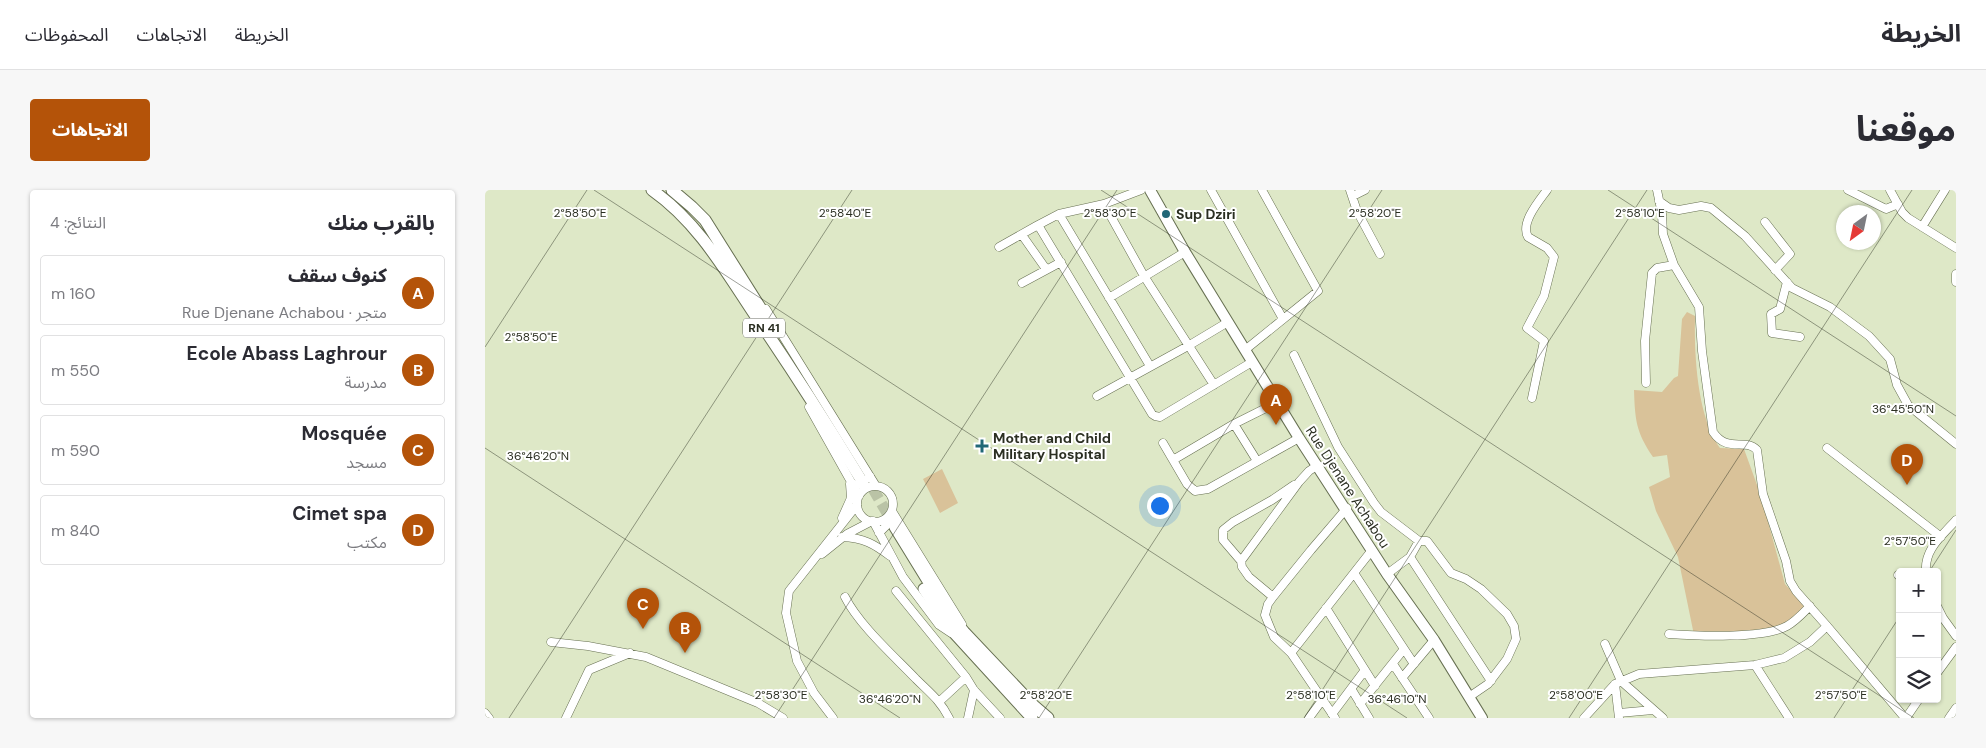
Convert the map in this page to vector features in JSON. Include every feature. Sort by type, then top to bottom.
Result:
[{"type":"highway","name":"RN 41","points":[[652,190],[678,210],[701,234],[740,286]]},
{"type":"highway","name":"RN 41","points":[[672,190],[692,206],[705,220],[740,286],[859,479]]},
{"type":"highway","points":[[890,527],[935,608],[1048,718]]},
{"type":"highway","points":[[963,637],[1032,718]]},
{"type":"main road","name":"Rue Djenane Achabou","points":[[1150,190],[1185,252],[1299,438],[1347,508],[1387,574],[1434,640],[1481,717]]},
{"type":"street","points":[[999,247],[1059,214],[1104,204],[1141,190]]},
{"type":"street","points":[[1211,190],[1283,319]]},
{"type":"street","points":[[1245,350],[1317,291],[1262,190]]},
{"type":"street","points":[[1365,190],[1352,193],[1357,210],[1380,254]]},
{"type":"street","points":[[1532,398],[1544,341],[1527,328],[1544,296],[1554,257],[1547,248],[1528,237],[1526,228],[1536,205],[1547,190]]},
{"type":"street","points":[[1657,190],[1663,234],[1674,265],[1699,308],[1702,351],[1713,432],[1718,440],[1725,444],[1753,446],[1757,450],[1763,494],[1786,561],[1790,581],[1796,591],[1905,718],[1916,703]]},
{"type":"street","points":[[1847,190],[1887,210],[1898,204]]},
{"type":"street","points":[[1890,190],[1902,212],[1908,218],[1956,248]]},
{"type":"street","points":[[1922,227],[1945,190]]},
{"type":"street","points":[[1659,201],[1669,208],[1679,210],[1701,206],[1711,208],[1745,236],[1787,282],[1800,292],[1830,307],[1869,336],[1890,359],[1897,384],[1908,404],[1956,444]]},
{"type":"street","points":[[1104,204],[1144,276],[1214,385]]},
{"type":"street","points":[[1059,214],[1150,366]]},
{"type":"street","points":[[1765,222],[1790,254],[1775,270]]},
{"type":"street","points":[[1038,226],[1152,414],[1157,417],[1252,362]]},
{"type":"street","points":[[1023,234],[1046,269]]},
{"type":"street","points":[[1109,298],[1185,252]]},
{"type":"street","points":[[1022,283],[1061,262]]},
{"type":"street","points":[[1646,383],[1645,341],[1652,273],[1657,268],[1674,265]]},
{"type":"street","points":[[1956,274],[1956,282]]},
{"type":"street","points":[[1787,282],[1781,309],[1771,314],[1772,333],[1800,337]]},
{"type":"street","points":[[1097,396],[1228,322]]},
{"type":"street","points":[[1294,355],[1338,447],[1381,512],[1419,541],[1427,541],[1451,573],[1466,579],[1481,589],[1495,602],[1514,626],[1516,639],[1507,659],[1491,680],[1469,697]]},
{"type":"street","points":[[1173,460],[1234,424],[1278,402]]},
{"type":"street","points":[[1234,424],[1257,462]]},
{"type":"street","points":[[1163,443],[1187,484],[1192,489],[1198,491],[1216,485],[1299,438]]},
{"type":"street","points":[[1827,448],[1941,537]]},
{"type":"street","points":[[1241,561],[1299,482],[1309,471],[1318,465]]},
{"type":"street","points":[[859,479],[889,492],[893,500],[890,527],[893,558],[903,577],[939,625],[963,637]]},
{"type":"street","points":[[833,718],[797,661],[786,613],[789,591],[857,505],[859,479]]},
{"type":"street","points":[[837,529],[859,479]]},
{"type":"street","points":[[1273,597],[1249,577],[1242,567],[1241,561],[1223,540],[1223,530],[1299,482]]},
{"type":"street","points":[[859,496],[869,487],[876,486]]},
{"type":"street","points":[[857,505],[862,516],[890,527]]},
{"type":"street","points":[[1347,508],[1273,597],[1265,612],[1276,640],[1291,653],[1334,716],[1365,670]]},
{"type":"street","points":[[811,563],[843,537],[873,521],[882,520],[892,511]]},
{"type":"street","points":[[1926,568],[1926,559],[1932,547],[1956,520]]},
{"type":"street","points":[[843,537],[861,539],[874,544],[893,558]]},
{"type":"street","points":[[1387,574],[1410,557],[1419,541]]},
{"type":"street","points":[[1291,653],[1372,550]]},
{"type":"street","points":[[1410,557],[1491,680]]},
{"type":"street","points":[[1354,573],[1414,664]]},
{"type":"street","points":[[896,591],[966,677],[974,690],[1000,718]]},
{"type":"street","points":[[845,597],[852,611],[913,676],[940,701],[949,718]]},
{"type":"street","points":[[1669,634],[1702,636],[1772,631],[1785,627],[1810,606]]},
{"type":"street","points":[[1326,608],[1375,686]]},
{"type":"street","points":[[1940,613],[1956,636]]},
{"type":"street","points":[[1584,718],[1618,682],[1639,674],[1755,665],[1784,658],[1810,642],[1827,626]]},
{"type":"street","points":[[1402,678],[1434,640]]},
{"type":"street","points":[[551,642],[588,646],[646,657],[758,703],[783,718]]},
{"type":"street","points":[[1605,644],[1618,682],[1619,716],[1653,710]]},
{"type":"street","points":[[1941,668],[1956,648]]},
{"type":"street","points":[[1360,704],[1403,649]]},
{"type":"street","points":[[566,718],[589,670],[630,653]]},
{"type":"street","points":[[1393,664],[1429,718]]},
{"type":"street","points":[[1755,665],[1789,718]]},
{"type":"street","points":[[940,701],[966,677]]},
{"type":"street","points":[[1618,682],[1663,718]]},
{"type":"street","points":[[968,718],[974,690]]},
{"type":"street","points":[[1352,690],[1369,718]]},
{"type":"street","points":[[1309,718],[1323,699]]},
{"type":"street","points":[[1949,718],[1956,708]]},
{"type":"street","points":[[485,713],[489,718]]},
{"type":"shaded area","points":[[1687,312],[1695,316],[1696,366],[1702,403],[1712,435],[1720,448],[1744,449],[1761,496],[1785,584],[1806,607],[1792,622],[1776,628],[1694,635],[1678,557],[1656,511],[1649,487],[1670,477],[1667,455],[1653,457],[1643,440],[1637,425],[1634,390],[1662,392],[1678,376],[1682,319]]},
{"type":"shaded area","points":[[942,469],[958,503],[940,513],[923,479]]},
{"type":"tunnel","points":[[865,475],[895,527]]},
{"type":"place","name":"Sup Dziri","points":[[1166,214]]},
{"type":"place","name":"كنوف سقف","points":[[1276,425]]},
{"type":"place","name":"Mother and Child Military Hospital","points":[[982,446]]},
{"type":"place","name":"Cimet spa","points":[[1907,485]]},
{"type":"place","name":"Mosquée","points":[[643,629]]},
{"type":"place","name":"Ecole Abass Laghrour","points":[[685,653]]}]
